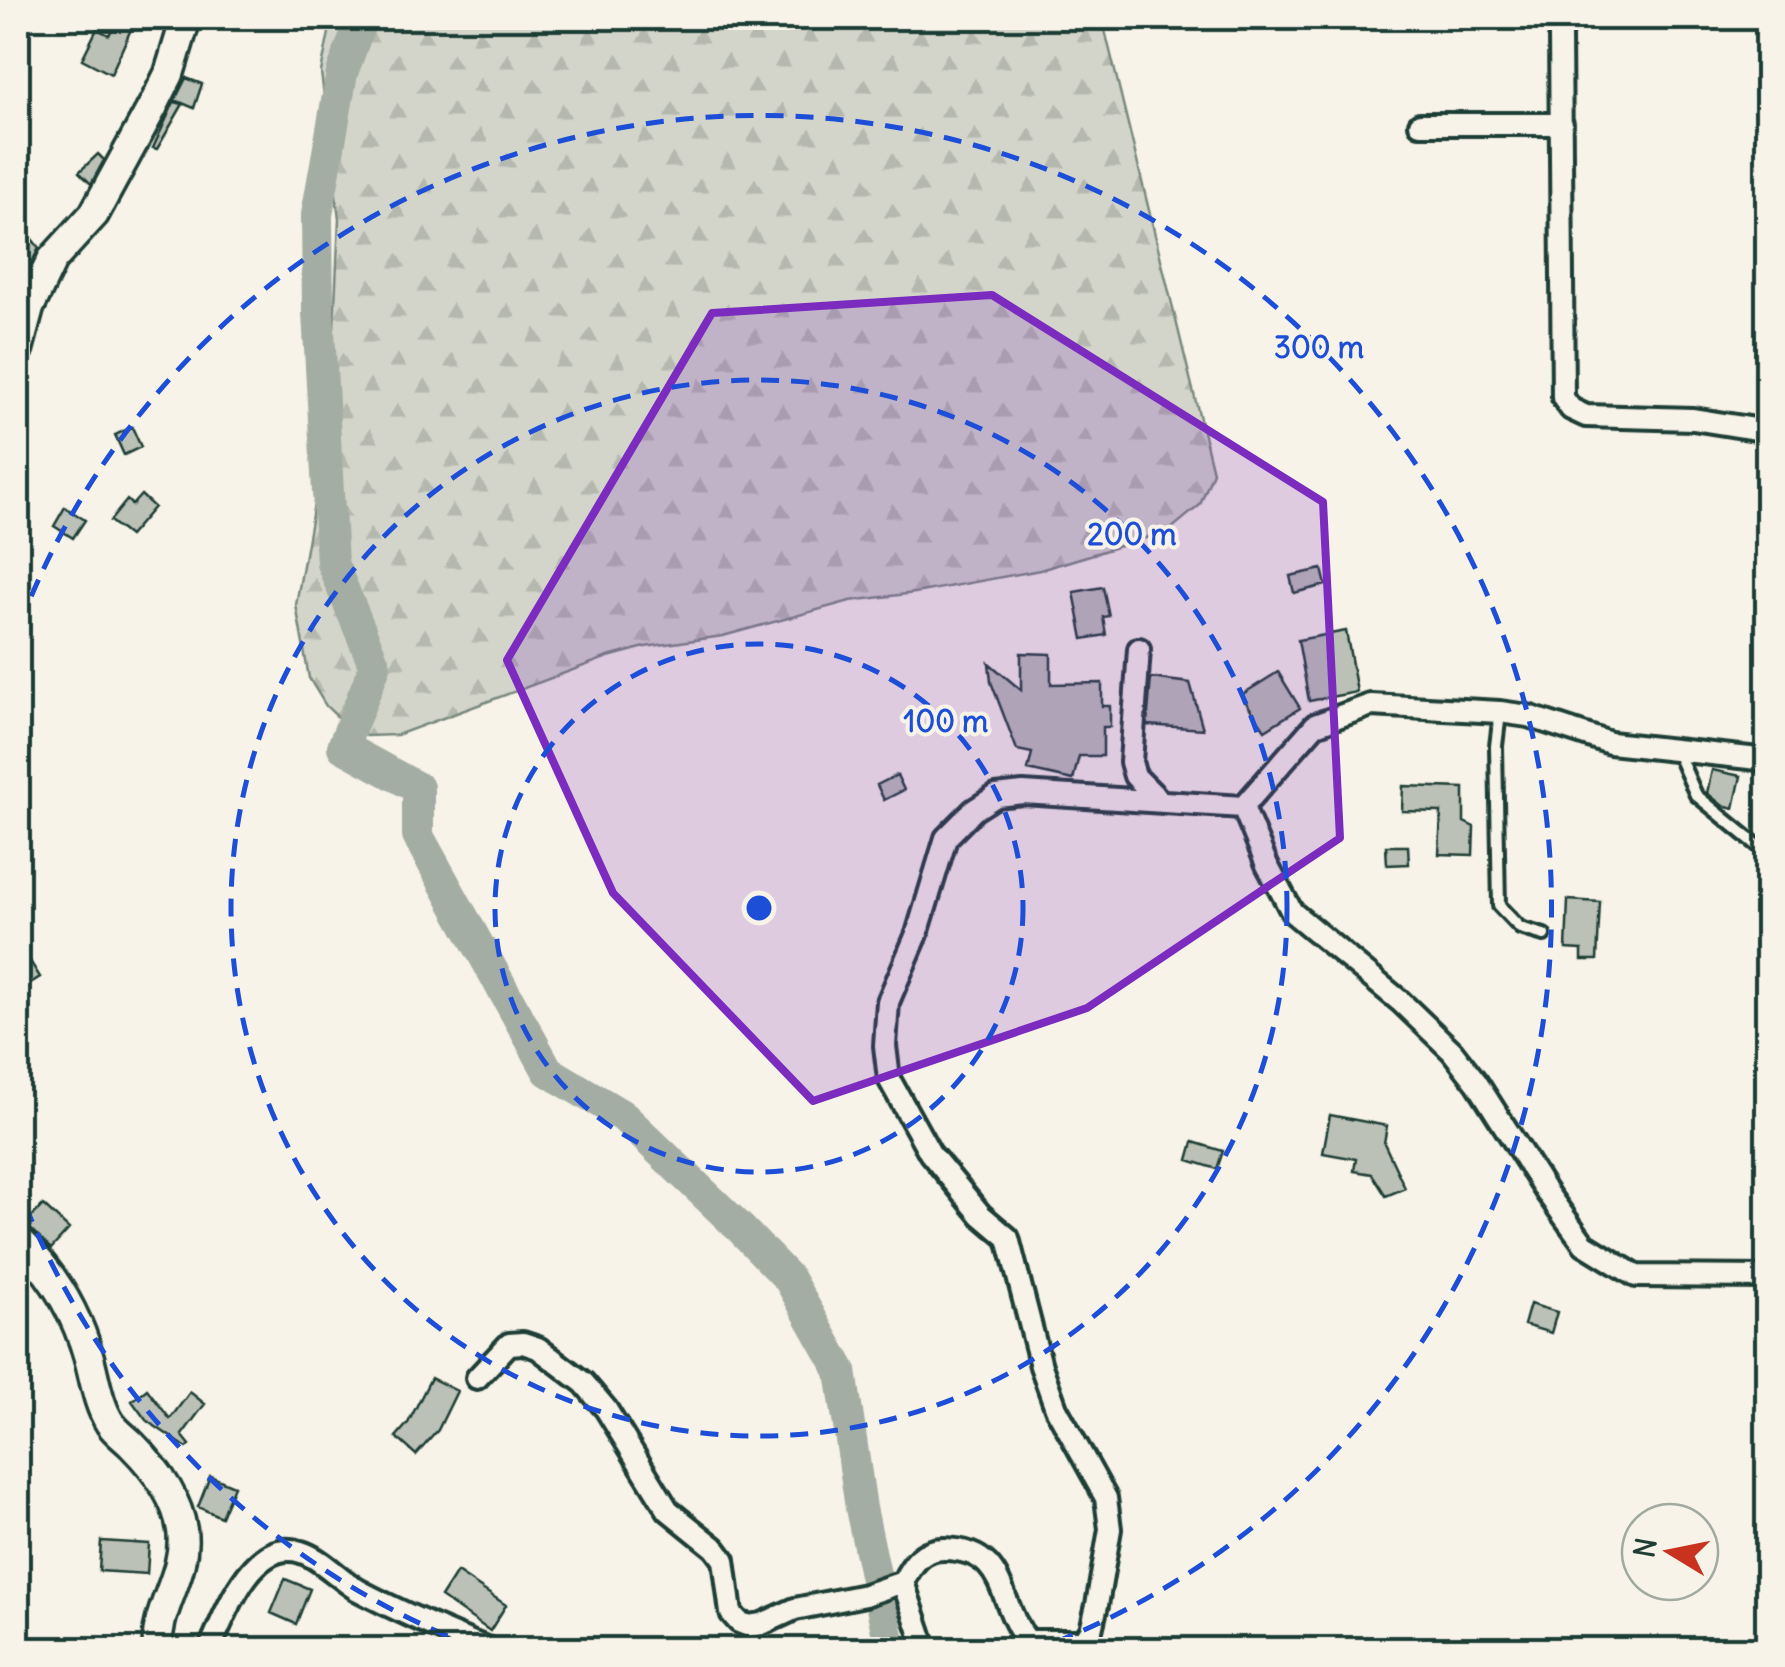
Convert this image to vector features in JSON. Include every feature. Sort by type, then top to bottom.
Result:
[{"type":"street","points":[[18,349],[29,308],[48,267],[94,214],[112,186],[170,74],[186,18]]},
{"type":"street","points":[[1565,18],[1560,35],[1563,398],[1570,409],[1586,416],[1693,419],[1768,430]]},
{"type":"street","points":[[1420,124],[1562,124]]},
{"type":"street","points":[[1139,649],[1130,762],[1135,776],[1159,800]]},
{"type":"street","points":[[1243,808],[1315,725],[1371,705],[1500,712],[1528,716],[1610,742],[1768,760]]},
{"type":"street","points":[[926,1650],[904,1582],[911,1564],[935,1549],[974,1554],[990,1565],[1019,1630],[1028,1641],[1084,1642],[1097,1605],[1110,1530],[1106,1498],[1056,1408],[1041,1366],[1008,1238],[981,1215],[930,1152],[889,1079],[888,1002],[917,934],[946,838],[974,810],[996,796],[1023,793],[1243,808]]},
{"type":"street","points":[[1243,808],[1292,912],[1401,1002],[1452,1050],[1584,1244],[1636,1276],[1768,1277]]},
{"type":"street","points":[[18,1240],[54,1280],[82,1332],[102,1410],[114,1429],[152,1467],[175,1501],[182,1531],[182,1560],[156,1632],[158,1650]]},
{"type":"street","points":[[477,1378],[509,1344],[523,1343],[538,1348],[584,1382],[619,1426],[642,1472],[668,1510],[724,1560],[730,1613],[738,1622],[762,1624],[795,1609],[865,1596],[904,1582]]},
{"type":"street","points":[[210,1650],[229,1605],[252,1567],[284,1551],[300,1552],[390,1606],[491,1650]]},
{"type":"lane","points":[[1500,712],[1496,746],[1499,906],[1520,928],[1544,936]]},
{"type":"lane","points":[[1676,751],[1696,795],[1768,854]]},
{"type":"highlighted area","points":[[992,295],[1323,502],[1340,838],[1087,1008],[813,1101],[613,893],[507,660],[712,313]]},
{"type":"green space","points":[[332,18],[1102,18],[1213,472],[1200,505],[1171,529],[1040,570],[850,601],[723,636],[645,647],[397,735],[366,736],[351,730],[326,706],[309,678],[296,605],[330,413],[339,219],[321,72]]},
{"type":"building","points":[[118,18],[136,18],[111,74],[82,59],[97,29],[109,35]]},
{"type":"building","points":[[186,78],[202,84],[194,108],[175,100]]},
{"type":"building","points":[[174,102],[183,104],[157,149],[153,148]]},
{"type":"building","points":[[98,154],[104,160],[91,184],[79,172]]},
{"type":"building","points":[[18,221],[39,248],[18,278]]},
{"type":"building","points":[[132,427],[141,447],[124,455],[115,435]]},
{"type":"building","points":[[141,495],[154,507],[129,536],[110,521],[127,500],[132,505]]},
{"type":"building","points":[[65,507],[85,520],[73,538],[54,526]]},
{"type":"building","points":[[1322,569],[1326,585],[1294,593],[1290,576]]},
{"type":"building","points":[[1103,587],[1109,616],[1103,617],[1106,635],[1083,639],[1074,592]]},
{"type":"building","points":[[1346,631],[1357,692],[1309,701],[1298,640]]},
{"type":"building","points":[[1021,653],[1051,654],[1051,684],[1102,683],[1102,706],[1110,706],[1110,727],[1103,727],[1103,756],[1079,756],[1073,780],[1028,770],[1032,753],[1017,750],[991,682],[989,663],[1021,690]]},
{"type":"building","points":[[1278,672],[1300,708],[1265,730],[1241,695]]},
{"type":"building","points":[[1151,678],[1190,683],[1203,729],[1147,725]]},
{"type":"building","points":[[1712,770],[1741,776],[1734,808],[1722,805],[1707,793]]},
{"type":"building","points":[[897,775],[904,790],[884,800],[877,785]]},
{"type":"building","points":[[1403,786],[1464,788],[1464,822],[1474,827],[1473,855],[1439,854],[1441,812],[1402,811]]},
{"type":"building","points":[[1386,846],[1408,846],[1409,864],[1387,865]]},
{"type":"building","points":[[1568,900],[1600,902],[1597,960],[1582,960],[1582,950],[1566,949]]},
{"type":"building","points":[[28,958],[40,977],[24,987],[18,978],[18,965]]},
{"type":"building","points":[[1330,1115],[1387,1126],[1384,1143],[1405,1188],[1386,1196],[1372,1174],[1354,1171],[1356,1159],[1323,1153]]},
{"type":"building","points":[[1193,1142],[1223,1151],[1217,1169],[1188,1160]]},
{"type":"building","points":[[43,1205],[69,1229],[51,1249],[25,1224]]},
{"type":"building","points":[[1530,1304],[1557,1312],[1551,1333],[1524,1325]]},
{"type":"building","points":[[431,1378],[457,1391],[438,1430],[416,1455],[396,1437],[408,1423]]},
{"type":"building","points":[[147,1389],[170,1419],[190,1392],[205,1404],[182,1435],[190,1445],[187,1448],[146,1420],[132,1401]]},
{"type":"building","points":[[210,1476],[234,1486],[221,1517],[198,1507]]},
{"type":"building","points":[[101,1541],[149,1544],[147,1574],[99,1571]]},
{"type":"building","points":[[457,1572],[506,1605],[490,1631],[441,1597]]},
{"type":"building","points":[[285,1579],[310,1589],[296,1624],[271,1613]]},
{"type":"waterway","points":[[362,18],[342,73],[317,215],[318,313],[332,563],[375,666],[343,747],[418,788],[418,836],[548,1071],[623,1116],[789,1279],[841,1371],[861,1508],[891,1650]]}]
